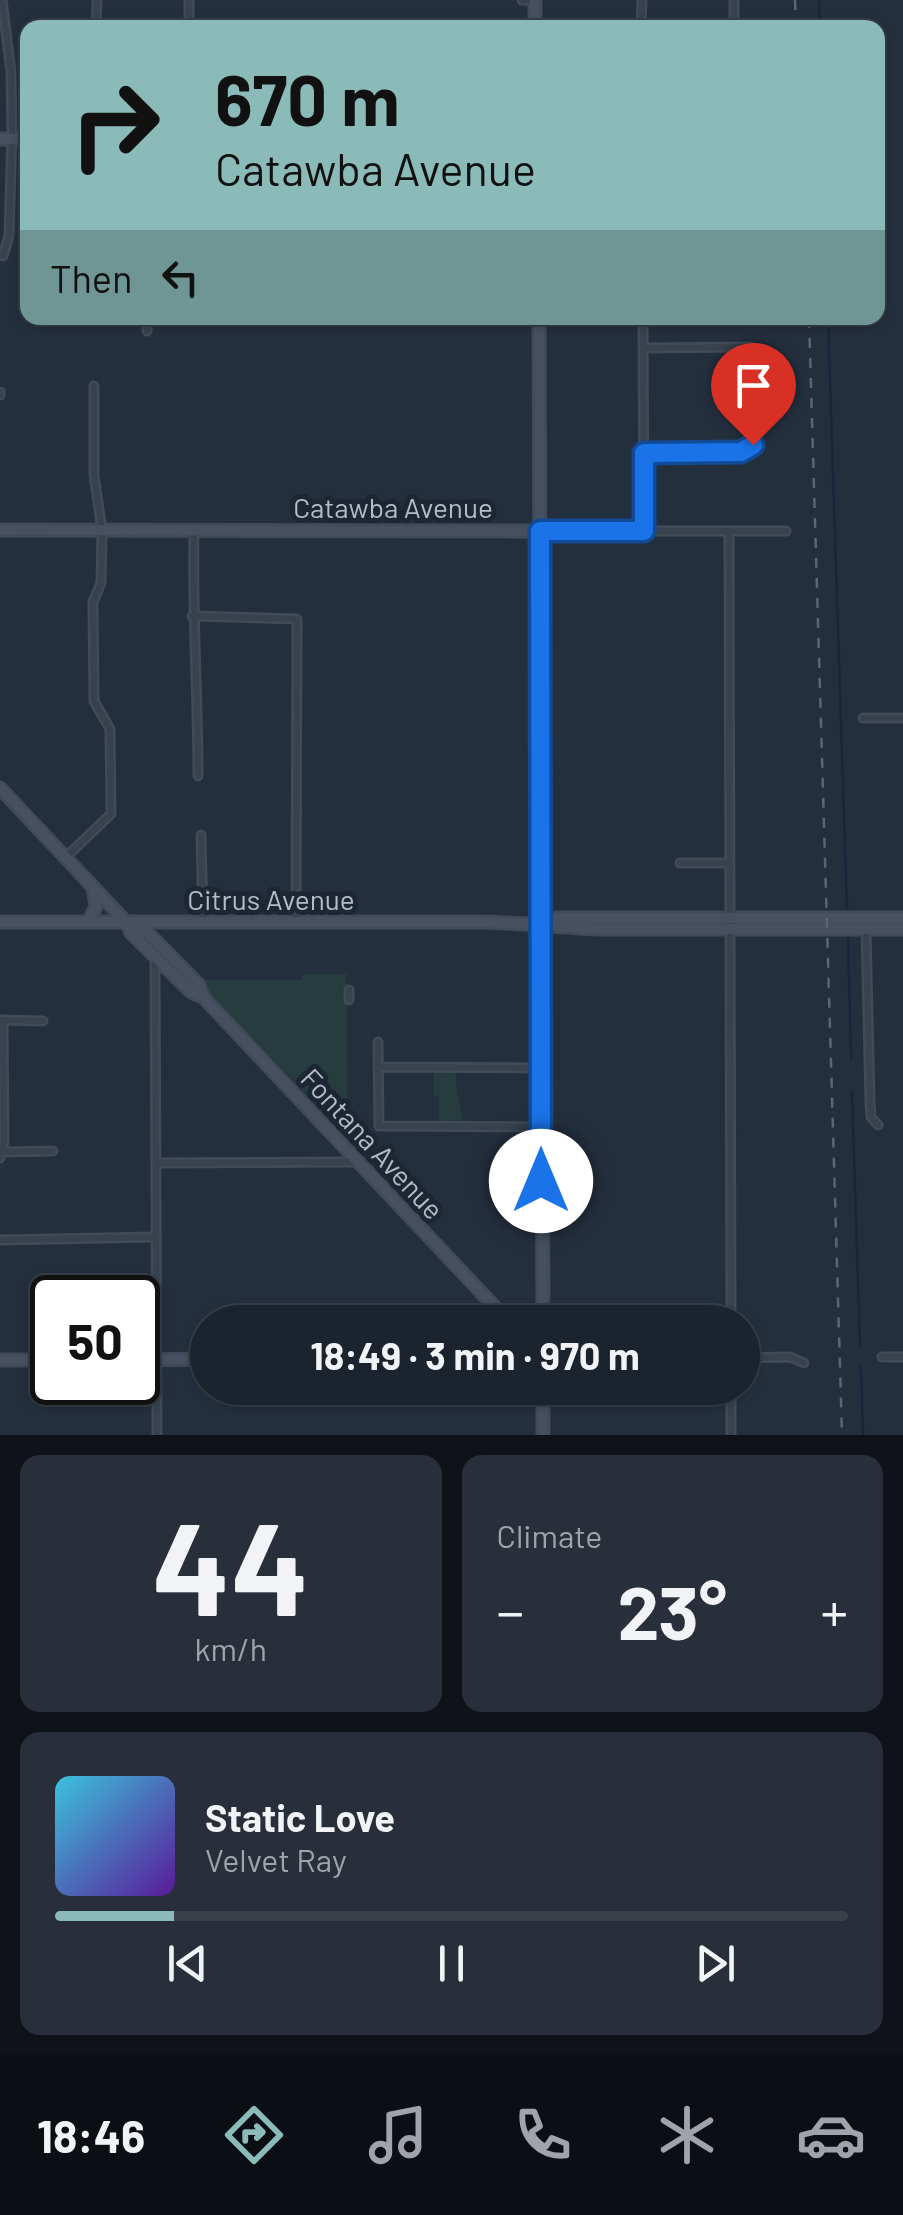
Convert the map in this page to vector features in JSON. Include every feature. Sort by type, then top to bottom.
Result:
[{"type":"main road","points":[[539,325],[542,1305]]},
{"type":"main road","name":"Catawba Avenue","points":[[0,530],[540,531]]},
{"type":"main road","name":"Fontana Avenue","points":[[0,788],[127,922],[148,932],[159,952],[199,986],[202,997],[491,1305]]},
{"type":"main road","points":[[88,922],[96,907],[93,886]]},
{"type":"main road","name":"Citrus Avenue","points":[[0,922],[542,923],[556,928],[585,928],[847,923],[903,918]]},
{"type":"main road","points":[[159,952],[167,923]]},
{"type":"main road","name":"Citrus Avenue","points":[[847,923],[866,929],[903,929]]},
{"type":"main road","points":[[0,1360],[30,1360]]},
{"type":"main road","points":[[160,1360],[190,1360]]},
{"type":"main road","points":[[543,1405],[543,1435]]},
{"type":"street","points":[[2,0],[11,72],[5,139],[9,236],[4,256]]},
{"type":"street","points":[[522,0],[535,0]]},
{"type":"street","points":[[147,325],[147,331]]},
{"type":"street","points":[[643,325],[644,531]]},
{"type":"street","points":[[644,348],[751,348]]},
{"type":"street","points":[[67,856],[111,814],[110,729],[94,701],[93,602],[101,584],[102,530],[94,475],[94,386]]},
{"type":"street","points":[[644,453],[741,452],[753,445]]},
{"type":"street","points":[[194,530],[192,616],[198,653],[198,776]]},
{"type":"street","name":"Catawba Avenue","points":[[540,531],[786,531]]},
{"type":"street","points":[[729,531],[731,1305]]},
{"type":"street","points":[[192,616],[297,619],[296,923]]},
{"type":"street","points":[[863,718],[903,718]]},
{"type":"street","points":[[201,835],[203,923]]},
{"type":"street","points":[[680,864],[730,864]]},
{"type":"street","points":[[866,929],[870,1102],[872,1117],[878,1125]]},
{"type":"street","points":[[156,1275],[159,952]]},
{"type":"street","points":[[349,990],[349,1000]]},
{"type":"street","points":[[43,1021],[2,1020],[1,1155],[53,1151]]},
{"type":"street","points":[[378,1042],[378,1126],[541,1127]]},
{"type":"street","points":[[378,1067],[541,1068]]},
{"type":"street","points":[[156,1164],[358,1162]]},
{"type":"street","points":[[0,1240],[156,1237]]},
{"type":"street","points":[[760,1358],[790,1357],[804,1362]]},
{"type":"street","points":[[882,1358],[903,1358]]},
{"type":"street","points":[[157,1405],[157,1435]]},
{"type":"street","points":[[731,1405],[731,1435]]},
{"type":"green space","points":[[303,974],[346,974],[348,1137],[203,989],[200,980],[302,980]]},
{"type":"green space","points":[[434,1072],[456,1073],[463,1122],[439,1121]]},
{"type":"waterway","points":[[819,0],[820,20]]},
{"type":"waterway","points":[[828,325],[847,910]]},
{"type":"waterway","points":[[848,937],[851,1058]]},
{"type":"waterway","points":[[852,1092],[860,1345]]},
{"type":"waterway","points":[[861,1367],[863,1435]]},
{"type":"railway","points":[[795,0],[796,20]]},
{"type":"railway","points":[[809,325],[842,1435]]},
{"type":"route","points":[[541,1181],[540,531],[644,531],[644,453],[741,452],[753,445]]}]
